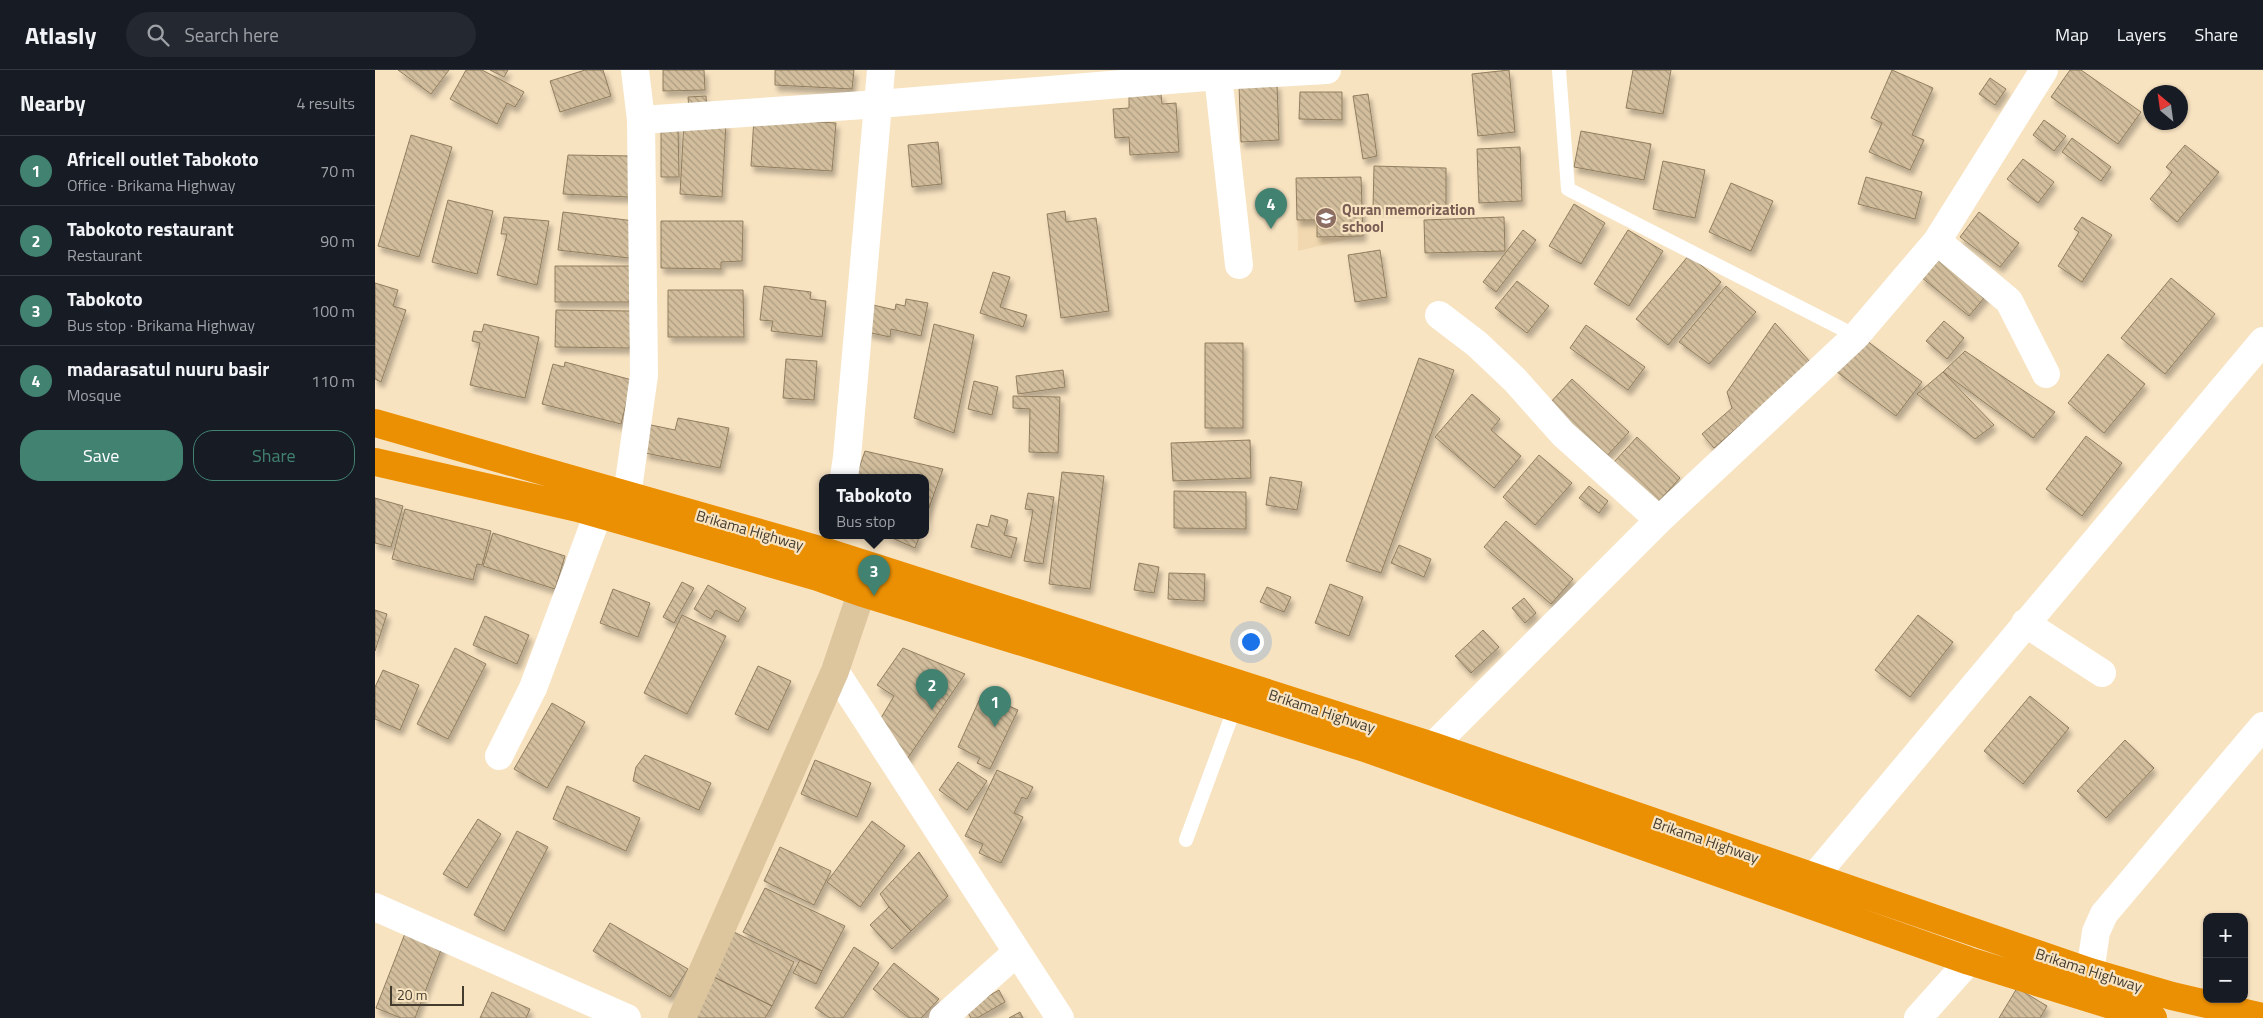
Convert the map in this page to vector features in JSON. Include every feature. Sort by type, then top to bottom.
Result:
[{"type":"highway","name":"Brikama Highway","points":[[375,423],[627,496],[832,544],[870,567],[1433,746],[2090,972],[2172,996],[2263,1017]]},
{"type":"highway","name":"Brikama Highway","points":[[375,462],[598,514],[818,577],[860,592],[1362,746],[1969,961],[2153,1018]]},
{"type":"street","points":[[627,496],[644,375],[641,120],[635,70]]},
{"type":"street","points":[[844,474],[881,70]]},
{"type":"street","points":[[641,120],[879,104],[1218,76],[1327,70]]},
{"type":"street","points":[[1433,746],[1659,520],[1856,336],[1937,241],[2045,70]]},
{"type":"street","points":[[1218,76],[1239,265]]},
{"type":"street","points":[[1937,241],[2009,301],[2046,374]]},
{"type":"street","points":[[1439,315],[1477,344],[1515,380],[1563,434],[1659,520]]},
{"type":"street","points":[[1814,877],[2263,341]]},
{"type":"street","points":[[499,756],[533,688],[598,514]]},
{"type":"street","points":[[818,577],[832,544]]},
{"type":"street","points":[[682,1018],[835,671],[860,592],[870,567]]},
{"type":"street","points":[[2025,624],[2102,673]]},
{"type":"street","points":[[835,671],[1060,1018]]},
{"type":"street","points":[[2090,972],[2096,932],[2104,914],[2263,726]]},
{"type":"street","points":[[375,907],[627,1018]]},
{"type":"street","points":[[943,1018],[1017,953]]},
{"type":"street","points":[[1918,1018],[1969,961]]},
{"type":"lane","points":[[1559,70],[1568,189],[1856,336]]},
{"type":"lane","points":[[1186,840],[1235,707]]},
{"type":"shaded area","name":"Quran memorization school","points":[[1297,201],[1362,236],[1298,251]]},
{"type":"building","points":[[398,70],[449,70],[431,94]]},
{"type":"building","points":[[466,70],[482,70],[524,92],[515,107],[507,103],[497,124],[450,99]]},
{"type":"building","points":[[490,70],[508,70],[504,77]]},
{"type":"building","points":[[585,70],[603,70],[611,96],[560,112],[550,81]]},
{"type":"building","points":[[663,70],[704,70],[705,90],[663,91]]},
{"type":"building","points":[[775,70],[854,70],[852,89],[775,85]]},
{"type":"building","points":[[1509,70],[1515,132],[1478,136],[1472,74]]},
{"type":"building","points":[[1633,70],[1671,70],[1663,114],[1626,108]]},
{"type":"building","points":[[1892,70],[1933,88],[1912,135],[1924,140],[1910,170],[1869,152],[1882,123],[1871,118]]},
{"type":"building","points":[[2070,70],[2081,70],[2141,112],[2118,144],[2051,97]]},
{"type":"building","points":[[1990,78],[2006,89],[1995,105],[1979,94]]},
{"type":"building","points":[[1277,84],[1279,140],[1241,142],[1239,85]]},
{"type":"building","points":[[1300,92],[1342,92],[1342,120],[1299,119]]},
{"type":"building","points":[[1161,94],[1162,104],[1176,103],[1179,152],[1130,155],[1129,137],[1115,138],[1113,109],[1129,108],[1129,96]]},
{"type":"building","points":[[1368,94],[1377,156],[1363,159],[1353,96]]},
{"type":"building","points":[[706,96],[707,109],[689,110],[688,97]]},
{"type":"building","points":[[754,118],[836,123],[832,171],[751,166]]},
{"type":"building","points":[[2044,120],[2066,136],[2054,151],[2033,135]]},
{"type":"building","points":[[684,121],[726,123],[722,197],[680,194]]},
{"type":"building","points":[[678,125],[679,177],[661,177],[661,126]]},
{"type":"building","points":[[1581,131],[1651,144],[1644,180],[1574,167]]},
{"type":"building","points":[[411,135],[452,147],[419,257],[378,246]]},
{"type":"building","points":[[2072,138],[2111,167],[2101,181],[2062,152]]},
{"type":"building","points":[[938,142],[942,184],[912,187],[908,145]]},
{"type":"building","points":[[2185,145],[2219,172],[2177,222],[2150,199],[2172,172],[2166,167]]},
{"type":"building","points":[[1520,147],[1522,201],[1479,203],[1477,149]]},
{"type":"building","points":[[568,155],[633,156],[629,197],[563,194]]},
{"type":"building","points":[[2023,159],[2054,182],[2038,203],[2007,179]]},
{"type":"building","points":[[1663,161],[1705,170],[1695,218],[1653,209]]},
{"type":"building","points":[[1374,166],[1446,168],[1446,210],[1373,208]]},
{"type":"building","points":[[1361,177],[1363,236],[1317,237],[1317,220],[1297,220],[1296,178]]},
{"type":"building","points":[[1866,177],[1922,192],[1915,219],[1858,204]]},
{"type":"building","points":[[1731,183],[1773,201],[1751,251],[1709,232]]},
{"type":"building","points":[[448,200],[493,211],[477,274],[432,262]]},
{"type":"building","points":[[1574,204],[1605,223],[1581,264],[1549,246]]},
{"type":"building","points":[[1065,211],[1066,222],[1096,218],[1109,311],[1061,318],[1047,214]]},
{"type":"building","points":[[563,212],[634,221],[629,258],[558,250]]},
{"type":"building","points":[[1979,212],[2019,243],[2000,267],[1960,237]]},
{"type":"building","points":[[504,217],[549,221],[537,285],[497,275],[507,234],[501,234]]},
{"type":"building","points":[[1504,217],[1505,251],[1425,253],[1424,220]]},
{"type":"building","points":[[2082,217],[2112,235],[2082,282],[2058,266],[2079,232],[2074,229]]},
{"type":"building","points":[[661,221],[743,221],[742,261],[721,262],[721,269],[661,268]]},
{"type":"building","points":[[1523,230],[1536,240],[1496,292],[1483,282]]},
{"type":"building","points":[[1628,230],[1663,251],[1629,306],[1594,284]]},
{"type":"building","points":[[1380,250],[1387,297],[1355,302],[1348,255]]},
{"type":"building","points":[[1940,253],[1989,292],[1969,316],[1921,277]]},
{"type":"building","points":[[1689,255],[1721,282],[1668,345],[1636,319]]},
{"type":"building","points":[[555,266],[637,266],[637,302],[555,302]]},
{"type":"building","points":[[993,272],[1010,277],[1000,307],[1027,315],[1023,327],[980,313]]},
{"type":"building","points":[[2171,278],[2215,314],[2165,374],[2121,338]]},
{"type":"building","points":[[1517,281],[1549,306],[1527,333],[1495,308]]},
{"type":"building","points":[[375,283],[398,290],[393,306],[406,310],[381,382],[375,379]]},
{"type":"building","points":[[764,286],[811,292],[810,299],[826,301],[822,337],[771,331],[773,321],[760,320]]},
{"type":"building","points":[[1726,286],[1756,312],[1709,364],[1679,342]]},
{"type":"building","points":[[668,290],[743,290],[744,337],[668,337]]},
{"type":"building","points":[[906,299],[928,303],[921,336],[891,329],[890,337],[867,332],[873,305],[895,310],[896,304],[905,306]]},
{"type":"building","points":[[556,310],[631,311],[630,348],[555,347]]},
{"type":"building","points":[[1944,321],[1964,338],[1947,359],[1926,341]]},
{"type":"building","points":[[1775,323],[1811,363],[1714,448],[1702,434],[1732,408],[1727,392]]},
{"type":"building","points":[[484,324],[539,337],[525,398],[470,385],[480,343],[472,341],[474,331],[482,332]]},
{"type":"building","points":[[934,324],[974,335],[954,433],[914,418]]},
{"type":"building","points":[[1586,325],[1645,367],[1628,390],[1570,348]]},
{"type":"building","points":[[1863,338],[1922,382],[1896,416],[1837,372]]},
{"type":"building","points":[[1205,343],[1243,343],[1243,428],[1205,428]]},
{"type":"building","points":[[1965,351],[2055,412],[2033,438],[1943,372]]},
{"type":"building","points":[[2108,354],[2145,384],[2104,433],[2068,403]]},
{"type":"building","points":[[1419,358],[1454,370],[1381,573],[1346,561]]},
{"type":"building","points":[[786,359],[817,361],[814,400],[783,398]]},
{"type":"building","points":[[565,362],[632,380],[621,424],[542,404],[553,364],[564,367]]},
{"type":"building","points":[[1063,370],[1065,387],[1018,394],[1016,376]]},
{"type":"building","points":[[1943,372],[1994,425],[1975,439],[1917,394]]},
{"type":"building","points":[[1572,379],[1629,432],[1605,458],[1548,405]]},
{"type":"building","points":[[974,381],[998,387],[992,415],[968,409]]},
{"type":"building","points":[[1472,394],[1500,419],[1491,430],[1521,456],[1494,488],[1435,437]]},
{"type":"building","points":[[1013,396],[1060,397],[1058,453],[1029,452],[1030,409],[1013,408]]},
{"type":"building","points":[[678,418],[729,428],[720,468],[645,453],[651,425],[675,430]]},
{"type":"building","points":[[2086,436],[2122,463],[2082,516],[2046,489]]},
{"type":"building","points":[[1637,437],[1680,478],[1657,503],[1614,462]]},
{"type":"building","points":[[1250,440],[1251,478],[1173,481],[1171,443]]},
{"type":"building","points":[[865,451],[943,469],[929,508],[929,474],[857,474]]},
{"type":"building","points":[[1539,455],[1572,483],[1535,525],[1503,497]]},
{"type":"building","points":[[1062,472],[1104,476],[1090,589],[1049,584]]},
{"type":"building","points":[[1270,477],[1302,482],[1297,510],[1266,505]]},
{"type":"building","points":[[1589,486],[1608,501],[1599,513],[1579,498]]},
{"type":"building","points":[[1174,491],[1246,492],[1246,529],[1174,528]]},
{"type":"building","points":[[1028,493],[1054,497],[1043,564],[1024,561],[1033,510],[1025,509]]},
{"type":"building","points":[[375,498],[403,506],[391,547],[375,543]]},
{"type":"building","points":[[405,509],[491,531],[482,565],[477,564],[473,580],[392,559]]},
{"type":"building","points":[[991,515],[1008,520],[1004,535],[1017,538],[1011,558],[971,547],[977,524],[988,527]]},
{"type":"building","points":[[1506,521],[1573,579],[1551,604],[1484,547]]},
{"type":"building","points":[[493,533],[565,556],[555,589],[483,566]]},
{"type":"building","points":[[894,539],[918,539],[915,548]]},
{"type":"building","points":[[1399,545],[1431,559],[1424,577],[1391,563]]},
{"type":"building","points":[[1139,563],[1159,567],[1154,593],[1134,590]]},
{"type":"building","points":[[1169,573],[1205,574],[1204,601],[1168,599]]},
{"type":"building","points":[[682,582],[694,588],[674,623],[663,617]]},
{"type":"building","points":[[1330,584],[1363,597],[1349,636],[1315,623]]},
{"type":"building","points":[[708,585],[746,608],[738,622],[716,610],[711,619],[694,609]]},
{"type":"building","points":[[1267,587],[1291,597],[1284,612],[1260,602]]},
{"type":"building","points":[[613,589],[650,603],[638,637],[600,623]]},
{"type":"building","points":[[1524,598],[1536,613],[1525,623],[1512,608]]},
{"type":"building","points":[[375,610],[387,614],[375,651]]},
{"type":"building","points":[[682,615],[726,636],[687,714],[644,693]]},
{"type":"building","points":[[1918,615],[1953,642],[1910,697],[1875,670]]},
{"type":"building","points":[[485,616],[529,635],[517,664],[473,645]]},
{"type":"building","points":[[1483,630],[1499,647],[1471,673],[1455,656]]},
{"type":"building","points":[[455,648],[486,664],[448,739],[417,724]]},
{"type":"building","points":[[903,648],[965,674],[905,762],[878,723],[894,696],[877,685]]},
{"type":"building","points":[[758,666],[791,681],[768,730],[735,714]]},
{"type":"building","points":[[383,670],[419,685],[400,730],[375,719],[375,687]]},
{"type":"building","points":[[982,694],[1018,710],[990,769],[977,763],[980,758],[958,747]]},
{"type":"building","points":[[2030,696],[2069,728],[2023,784],[1984,751]]},
{"type":"building","points":[[552,703],[585,722],[547,788],[514,769]]},
{"type":"building","points":[[2125,740],[2154,768],[2106,818],[2077,791]]},
{"type":"building","points":[[645,755],[711,783],[699,810],[633,781],[636,767]]},
{"type":"building","points":[[815,760],[871,783],[857,817],[801,794]]},
{"type":"building","points":[[958,762],[987,781],[967,810],[939,790]]},
{"type":"building","points":[[997,770],[1033,787],[1027,799],[1022,797],[1014,813],[1023,817],[1001,863],[979,853],[983,844],[965,836]]},
{"type":"building","points":[[567,786],[640,818],[626,851],[553,819]]},
{"type":"building","points":[[478,819],[501,834],[467,888],[443,874]]},
{"type":"building","points":[[872,821],[905,846],[860,907],[827,882]]},
{"type":"building","points":[[517,831],[548,847],[504,931],[474,915]]},
{"type":"building","points":[[780,847],[831,871],[814,905],[764,881]]},
{"type":"building","points":[[919,852],[948,896],[911,931],[880,894]]},
{"type":"building","points":[[765,888],[845,926],[822,971],[743,932]]},
{"type":"building","points":[[889,907],[911,931],[892,949],[870,925]]},
{"type":"building","points":[[610,923],[688,969],[670,997],[593,951]]},
{"type":"building","points":[[406,931],[443,945],[415,1018],[401,1018],[376,1008]]},
{"type":"building","points":[[734,932],[794,962],[772,1006],[712,976]]},
{"type":"building","points":[[854,947],[879,963],[843,1018],[830,1018],[815,1008]]},
{"type":"building","points":[[800,960],[822,971],[816,984],[793,973]]},
{"type":"building","points":[[894,963],[939,999],[921,1018],[909,1018],[873,989]]},
{"type":"building","points":[[712,976],[772,1006],[765,1018],[690,1018]]},
{"type":"building","points":[[2017,988],[2047,1006],[2040,1018],[1999,1018]]},
{"type":"building","points":[[999,990],[1005,1002],[977,1018],[971,1018],[966,1009]]},
{"type":"building","points":[[492,992],[530,1009],[526,1018],[480,1018]]},
{"type":"building","points":[[1020,1012],[1023,1018],[1009,1018]]},
{"type":"place","name":"Quran memorization school","points":[[1326,218]]},
{"type":"place","name":"madarasatul nuuru basir","points":[[1271,229]]},
{"type":"place","name":"Tabokoto","points":[[874,596]]},
{"type":"place","name":"Tabokoto restaurant","points":[[932,710]]},
{"type":"place","name":"Africell outlet Tabokoto","points":[[995,727]]}]
